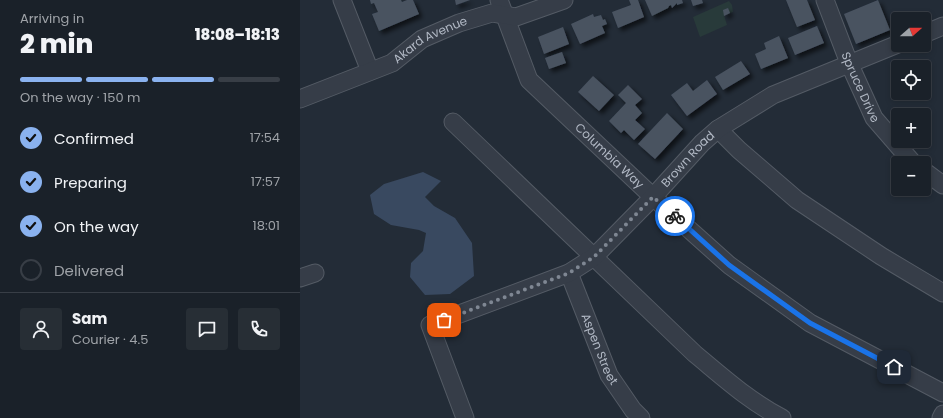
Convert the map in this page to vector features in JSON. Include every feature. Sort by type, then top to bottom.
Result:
[{"type":"street","points":[[342,0],[370,71]]},
{"type":"street","name":"Akard Avenue","points":[[300,99],[392,63],[422,39],[459,23],[492,13],[502,7],[516,17],[564,0]]},
{"type":"street","name":"Spruce Drive","points":[[825,0],[849,63],[874,118],[907,156]]},
{"type":"street","name":"Columbia Way","points":[[502,7],[529,80],[653,197],[729,265],[810,323],[943,393]]},
{"type":"street","points":[[931,31],[943,26]]},
{"type":"street","name":"Brown Road","points":[[465,418],[430,325],[569,273],[594,257],[718,129],[773,95],[891,47]]},
{"type":"street","points":[[453,122],[701,359],[736,388],[767,410],[782,418]]},
{"type":"street","points":[[718,129],[739,150],[797,200],[881,256],[943,293]]},
{"type":"street","points":[[931,176],[943,185]]},
{"type":"street","name":"Aspen Street","points":[[569,273],[609,375],[633,410],[641,418]]},
{"type":"street","points":[[941,418],[943,414]]},
{"type":"shaded area","points":[[729,1],[732,5],[733,12],[724,15],[727,25],[700,37],[693,17]]},
{"type":"water","points":[[423,172],[441,181],[425,197],[434,206],[455,218],[472,243],[474,276],[450,294],[425,295],[410,277],[411,263],[423,251],[426,233],[419,230],[391,225],[374,214],[370,195],[384,184]]},
{"type":"building","points":[[370,0],[401,0],[402,2],[413,0],[419,14],[379,31],[372,14],[378,12],[374,3],[371,4]]},
{"type":"building","points":[[455,0],[470,0],[456,5]]},
{"type":"building","points":[[629,0],[638,0],[644,17],[618,28],[612,12],[631,5]]},
{"type":"building","points":[[645,0],[682,0],[683,3],[677,5],[677,3],[672,8],[671,5],[652,16]]},
{"type":"building","points":[[691,0],[702,0],[703,3],[693,6]]},
{"type":"building","points":[[786,0],[807,0],[815,20],[797,27]]},
{"type":"building","points":[[878,0],[890,30],[856,44],[844,14]]},
{"type":"building","points":[[728,8],[730,13],[724,16],[723,10]]},
{"type":"building","points":[[593,14],[594,17],[601,15],[603,20],[605,19],[607,24],[602,26],[605,33],[580,44],[571,24]]},
{"type":"building","points":[[817,26],[824,43],[795,55],[788,38]]},
{"type":"building","points":[[563,27],[569,44],[544,54],[538,37]]},
{"type":"building","points":[[779,36],[788,58],[761,69],[755,54],[766,49],[764,43]]},
{"type":"building","points":[[562,52],[566,63],[549,69],[545,58]]},
{"type":"building","points":[[741,61],[750,74],[723,90],[715,77]]},
{"type":"building","points":[[593,76],[614,95],[599,111],[578,92]]},
{"type":"building","points":[[707,80],[717,94],[687,116],[671,95],[687,83],[693,91]]},
{"type":"building","points":[[628,85],[642,99],[635,105],[642,113],[635,120],[645,129],[634,140],[624,130],[621,133],[609,121],[626,103],[618,95]]},
{"type":"building","points":[[667,113],[683,129],[655,159],[638,144]]},
{"type":"way so far","points":[[444,320],[569,273],[594,257],[653,197],[675,216]]},
{"type":"route","points":[[675,216],[729,265],[810,323],[894,367]]}]
